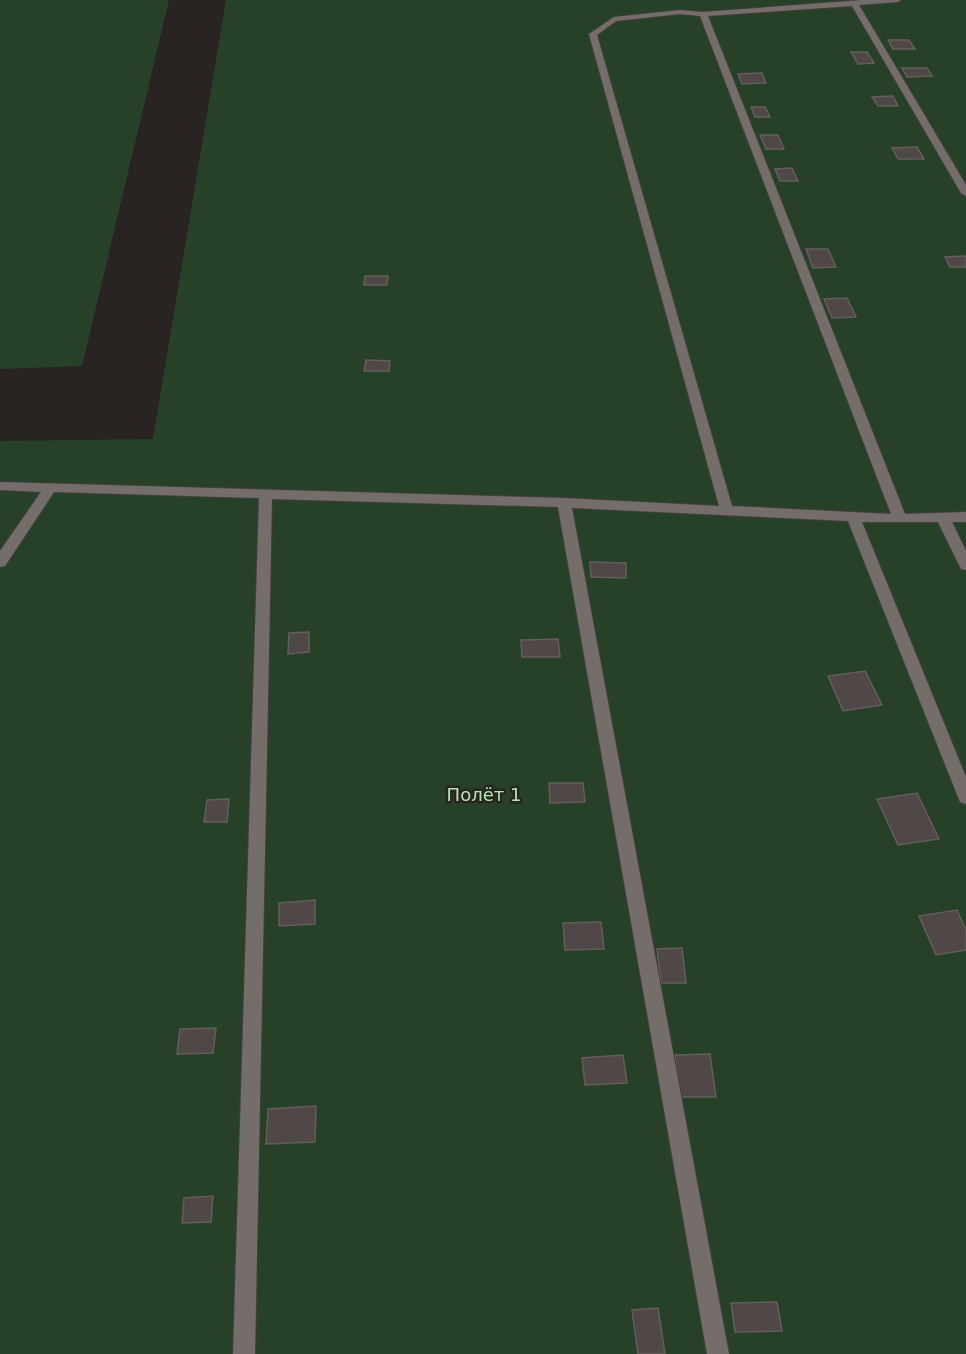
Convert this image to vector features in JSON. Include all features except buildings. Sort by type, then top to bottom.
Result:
[{"type":"lane","points":[[727,511],[593,34],[614,19],[680,12],[704,14],[897,0]]},
{"type":"lane","points":[[855,3],[966,193]]},
{"type":"lane","points":[[704,14],[900,519]]},
{"type":"lane","points":[[0,486],[564,503],[900,519],[966,517]]},
{"type":"lane","points":[[0,562],[51,487]]},
{"type":"lane","points":[[244,1354],[266,494]]},
{"type":"lane","points":[[564,503],[718,1354]]},
{"type":"lane","points":[[853,517],[966,798]]},
{"type":"lane","points":[[943,518],[966,565]]},
{"type":"green space","points":[[0,0],[169,0],[82,366],[0,369]]},
{"type":"green space","name":"Полёт 1","points":[[226,0],[966,0],[966,1354],[0,1354],[0,441],[153,439]]}]
